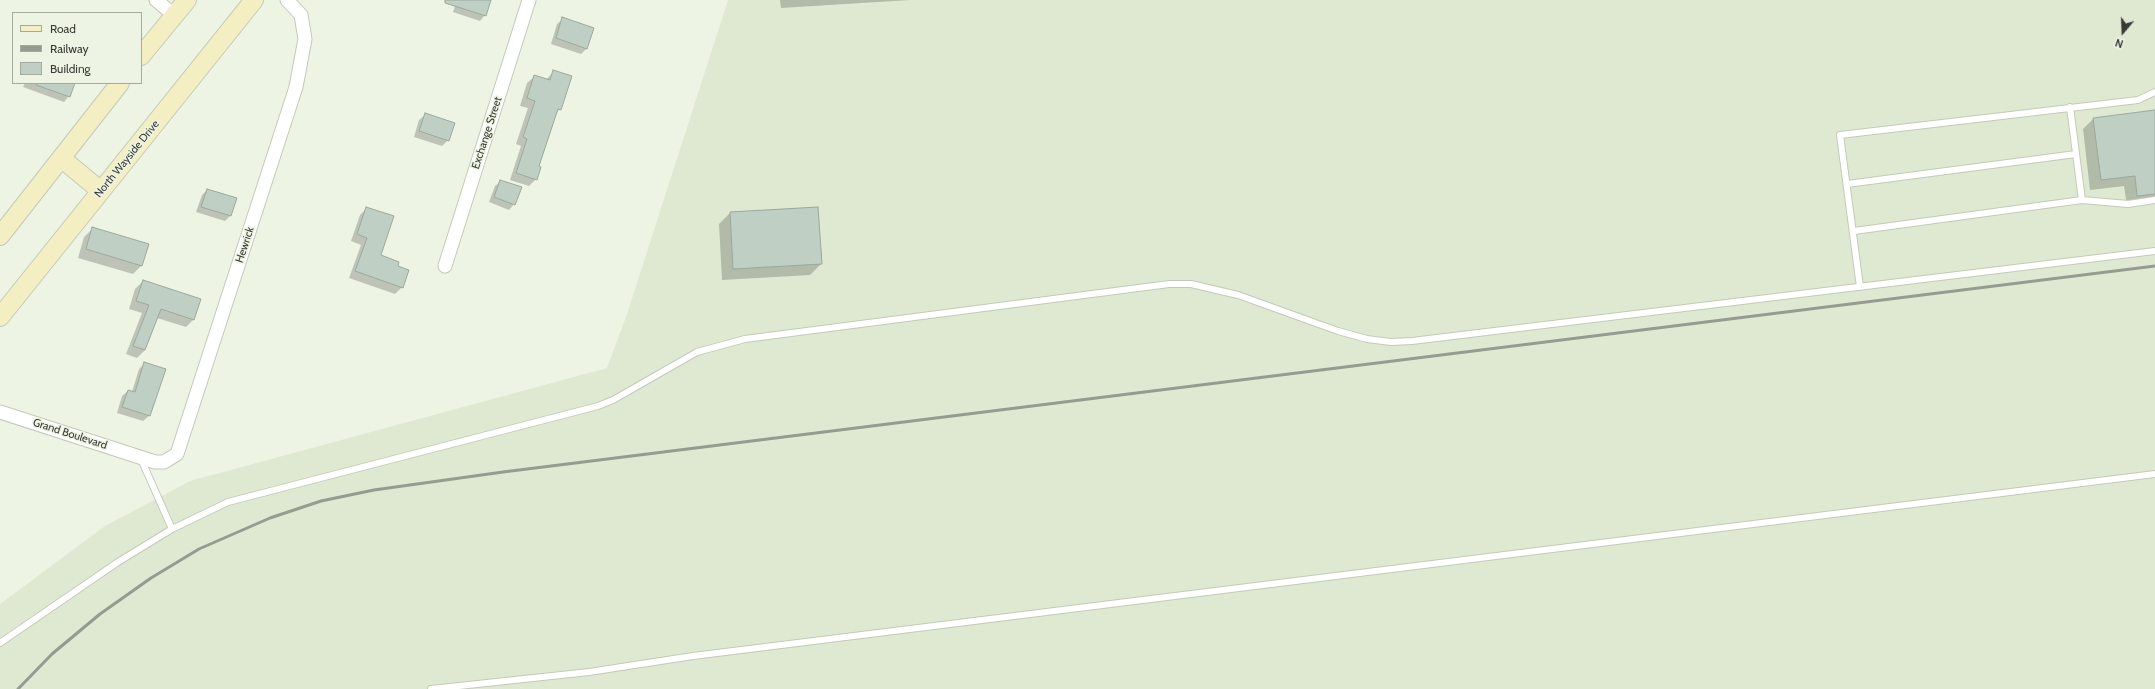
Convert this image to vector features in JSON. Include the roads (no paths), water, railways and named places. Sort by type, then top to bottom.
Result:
[{"type":"main road","points":[[142,55],[186,0]]},
{"type":"main road","name":"North Wayside Drive","points":[[0,317],[254,0]]},
{"type":"main road","points":[[0,236],[119,84]]},
{"type":"main road","points":[[62,158],[101,191]]},
{"type":"street","points":[[156,0],[174,15]]},
{"type":"street","name":"Hewrick","points":[[140,457],[154,462],[164,462],[171,460],[180,448],[296,87],[305,40],[301,15],[287,0]]},
{"type":"street","name":"Exchange Street","points":[[445,266],[529,0]]},
{"type":"street","name":"Grand Boulevard","points":[[0,412],[140,457]]},
{"type":"lane","points":[[1860,287],[1854,231],[1840,135],[2138,100],[2155,92]]},
{"type":"lane","points":[[2070,107],[2082,200]]},
{"type":"lane","points":[[1847,184],[2076,154]]},
{"type":"lane","points":[[1854,231],[2082,200],[2128,204],[2155,200]]},
{"type":"lane","points":[[0,643],[118,562],[172,528],[228,502],[598,406],[620,396],[697,352],[745,339],[1169,284],[1191,284],[1214,288],[1238,295],[1338,331],[1367,339],[1391,342],[1420,340],[2155,250]]},
{"type":"lane","points":[[140,457],[172,528]]},
{"type":"lane","points":[[431,689],[589,672],[701,655],[2155,474]]},
{"type":"railway","points":[[18,689],[52,654],[100,614],[151,578],[199,549],[270,518],[321,501],[374,490],[503,472],[2155,266]]}]
